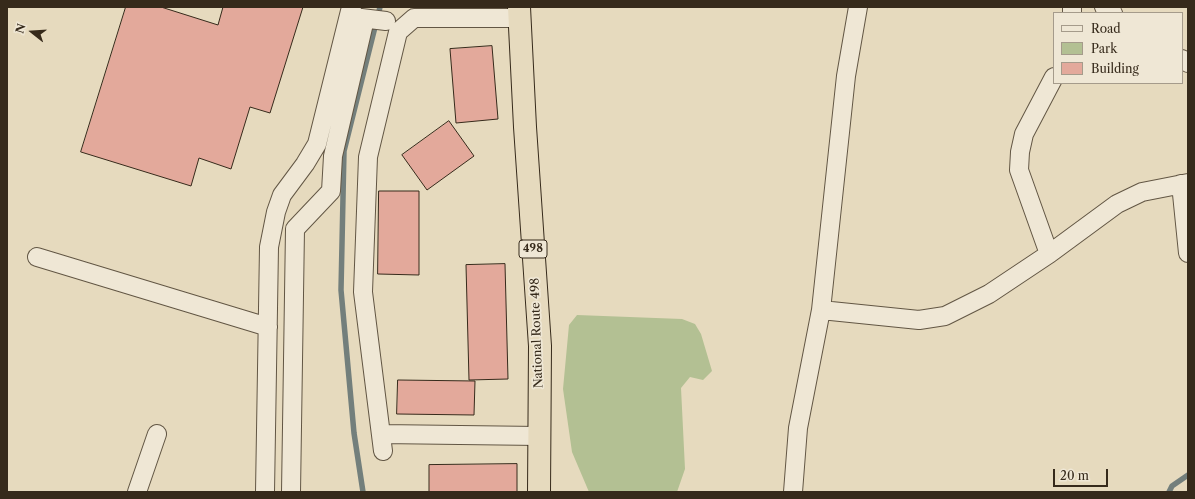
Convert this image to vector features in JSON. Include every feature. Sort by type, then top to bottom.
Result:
[{"type":"highway","name":"National Route 498","points":[[519,12],[540,346],[539,492]]},
{"type":"street","points":[[793,492],[798,428],[821,310],[846,76],[858,7]]},
{"type":"street","points":[[355,14],[391,20],[519,12]]},
{"type":"street","points":[[265,492],[269,247],[276,212],[282,195],[305,164],[317,144],[355,14]]},
{"type":"street","points":[[291,492],[295,229],[330,191],[333,156],[355,14]]},
{"type":"street","points":[[391,20],[368,157],[363,292],[382,442],[540,436]]},
{"type":"street","points":[[1049,254],[1019,170],[1020,152],[1024,134],[1053,79]]},
{"type":"street","points":[[821,310],[919,320],[945,316],[989,294],[1049,254],[1117,204],[1142,192],[1184,184],[1188,253]]},
{"type":"street","points":[[37,257],[268,327]]},
{"type":"street","points":[[137,492],[157,434]]},
{"type":"green space","points":[[577,315],[682,319],[695,324],[701,334],[712,371],[703,380],[690,377],[681,388],[685,469],[677,492],[589,492],[572,452],[563,389],[569,325]]},
{"type":"building","points":[[126,7],[161,7],[218,25],[223,7],[303,7],[270,113],[250,107],[231,169],[199,158],[191,186],[81,152]]},
{"type":"building","points":[[492,46],[498,119],[456,123],[450,49]]},
{"type":"building","points":[[449,121],[474,156],[427,190],[402,155]]},
{"type":"building","points":[[379,191],[419,191],[419,275],[378,274]]},
{"type":"building","points":[[505,264],[508,379],[469,380],[466,265]]},
{"type":"building","points":[[398,380],[475,381],[474,415],[397,414]]},
{"type":"building","points":[[517,464],[517,492],[429,492],[429,465]]},
{"type":"waterway","points":[[363,492],[354,433],[341,290],[344,151],[380,7]]},
{"type":"waterway","points":[[1169,492],[1172,486],[1188,475]]}]
